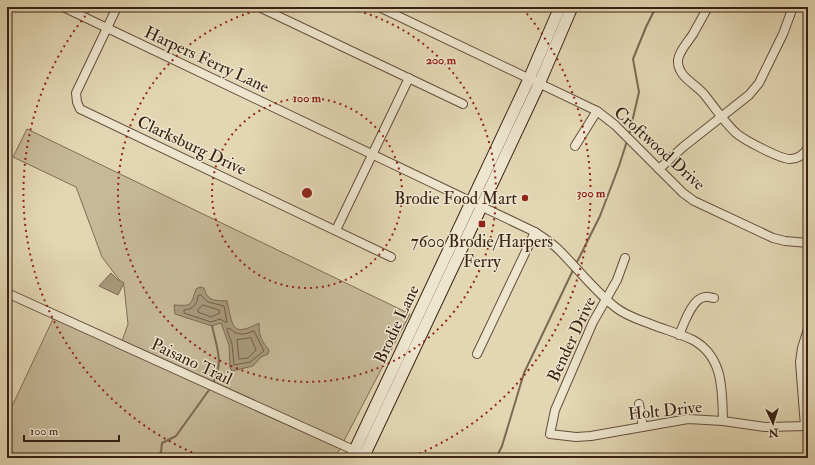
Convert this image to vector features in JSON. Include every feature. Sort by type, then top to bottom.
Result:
[{"type":"main road","name":"Brodie Lane","points":[[534,81],[560,7]]},
{"type":"main road","name":"Brodie Lane","points":[[358,455],[534,81],[572,7]]},
{"type":"street","name":"Harpers Ferry Lane","points":[[63,7],[535,232],[549,241],[568,259],[596,291],[616,308],[628,315],[693,340],[703,347],[716,364],[722,383],[723,421]]},
{"type":"street","name":"Clarksburg Drive","points":[[117,7],[76,93],[76,102],[80,108],[391,257]]},
{"type":"street","points":[[259,7],[463,104]]},
{"type":"street","name":"Croftwood Drive","points":[[379,7],[597,111],[615,125],[658,169],[683,193],[694,201],[773,238],[784,242],[808,243]]},
{"type":"street","points":[[708,7],[694,33],[681,52],[678,60],[681,73],[702,92],[737,134],[747,140],[784,158],[792,159],[799,157],[808,148]]},
{"type":"street","points":[[658,169],[721,116],[749,95],[759,83],[783,34],[793,7]]},
{"type":"street","points":[[336,230],[409,78]]},
{"type":"street","points":[[575,146],[597,111]]},
{"type":"street","points":[[477,354],[535,232]]},
{"type":"street","name":"Bender Drive","points":[[550,434],[555,410],[593,322],[617,280],[625,258]]},
{"type":"street","name":"Paisano Trail","points":[[7,293],[358,455]]},
{"type":"street","points":[[679,335],[693,304],[706,296],[714,298]]},
{"type":"street","points":[[807,426],[800,362],[802,348],[808,329]]},
{"type":"street","points":[[639,404],[643,427]]},
{"type":"street","name":"Holt Drive","points":[[550,434],[576,437],[591,436],[688,419],[723,421],[765,427],[807,426]]},
{"type":"shaded area","points":[[27,129],[410,314],[335,458],[7,458],[7,417],[53,319],[53,314],[121,344],[128,324],[124,286],[102,257],[76,187],[13,157]]},
{"type":"water","points":[[111,273],[124,283],[118,295],[99,286]]},
{"type":"water","points":[[200,287],[204,288],[207,296],[210,298],[218,301],[227,301],[232,323],[238,329],[250,327],[259,323],[260,335],[269,350],[268,354],[261,357],[253,366],[232,371],[230,368],[229,345],[221,323],[212,326],[175,314],[174,305],[190,304],[196,289]]},
{"type":"waterway","points":[[629,135],[639,92],[633,59],[656,7]]},
{"type":"waterway","points":[[576,264],[600,216],[627,141]]},
{"type":"waterway","points":[[496,458],[502,446],[524,373],[574,268]]},
{"type":"waterway","points":[[212,326],[219,362],[213,383]]},
{"type":"waterway","points":[[155,458],[161,452],[162,443],[176,436],[209,390]]},
{"type":"place","name":"Brodie Food Mart","points":[[525,198]]},
{"type":"place","name":"7600 Brodie/Harpers Ferry","points":[[482,224]]}]
